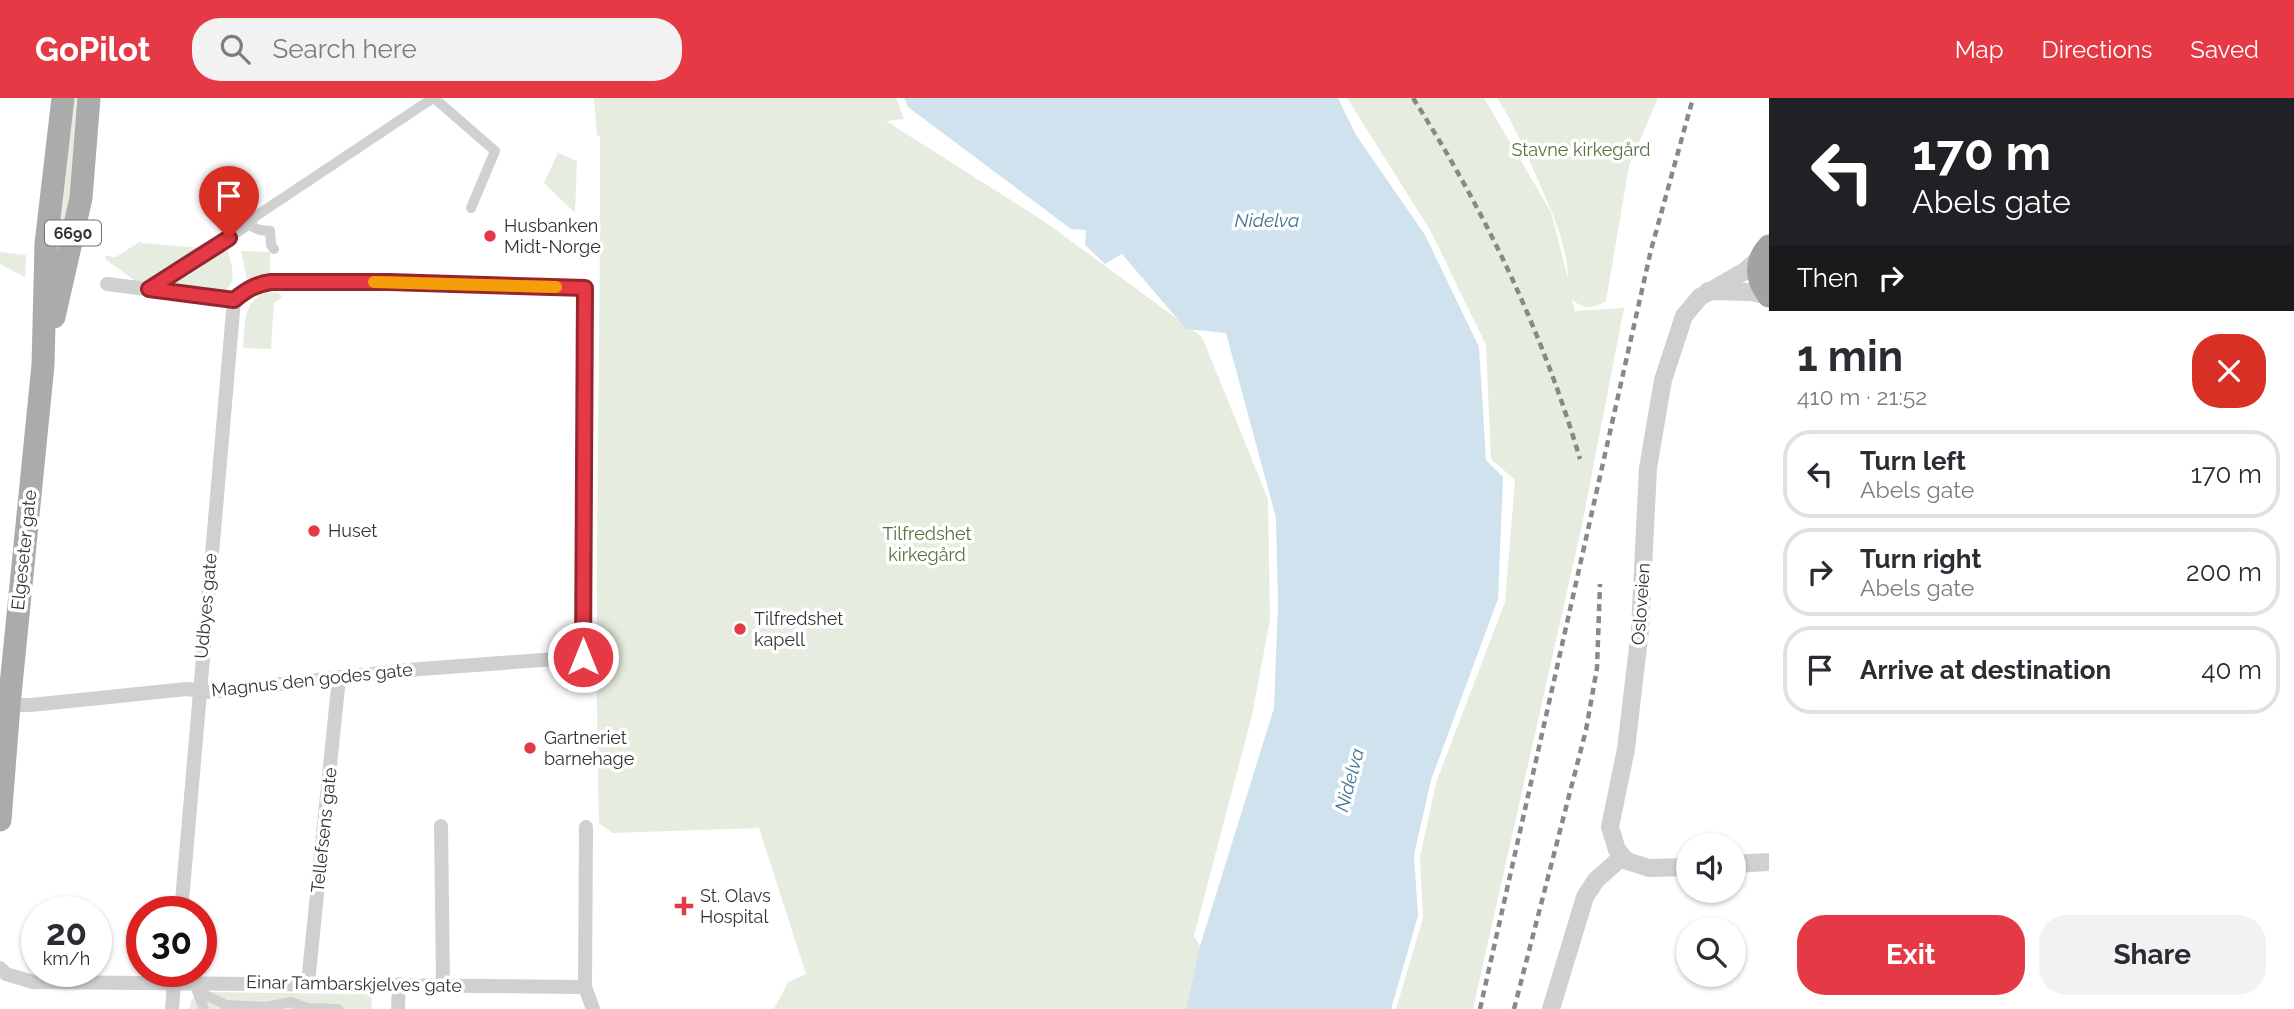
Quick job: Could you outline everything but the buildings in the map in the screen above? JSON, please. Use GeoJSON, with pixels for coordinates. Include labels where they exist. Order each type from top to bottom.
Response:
{"type":"FeatureCollection","features":[{"type":"Feature","properties":{"kind":"highway"},"geometry":{"type":"LineString","coordinates":[[1765,252],[1758,277],[1769,296]]}},
{"type":"Feature","properties":{"kind":"main road","name":"Elgeseter gate"},"geometry":{"type":"LineString","coordinates":[[0,820],[4,705],[43,365],[46,244],[64,98]]}},
{"type":"Feature","properties":{"kind":"main road","name":"Elgeseter gate"},"geometry":{"type":"LineString","coordinates":[[43,365],[81,198],[89,98]]}},
{"type":"Feature","properties":{"kind":"street"},"geometry":{"type":"LineString","coordinates":[[149,289],[229,238],[256,216],[434,98],[495,151],[471,208]]}},
{"type":"Feature","properties":{"kind":"street"},"geometry":{"type":"LineString","coordinates":[[248,225],[270,231],[274,249]]}},
{"type":"Feature","properties":{"kind":"street","name":"Osloveien"},"geometry":{"type":"LineString","coordinates":[[1622,857],[1613,843],[1610,827],[1626,749],[1640,630],[1648,468],[1663,380],[1678,330],[1691,306],[1708,291],[1745,271],[1765,252]]}},
{"type":"Feature","properties":{"kind":"street","name":"Magnus den godes gate"},"geometry":{"type":"LineString","coordinates":[[4,705],[187,689],[209,692],[339,677],[583,657],[585,288],[389,282],[271,282],[244,290],[234,300]]}},
{"type":"Feature","properties":{"kind":"street"},"geometry":{"type":"LineString","coordinates":[[107,284],[234,300]]}},
{"type":"Feature","properties":{"kind":"street"},"geometry":{"type":"LineString","coordinates":[[1708,291],[1751,292],[1769,296]]}},
{"type":"Feature","properties":{"kind":"street","name":"Udbyes gate"},"geometry":{"type":"LineString","coordinates":[[182,896],[234,300]]}},
{"type":"Feature","properties":{"kind":"street","name":"Tellefsens gate"},"geometry":{"type":"LineString","coordinates":[[308,983],[339,677]]}},
{"type":"Feature","properties":{"kind":"street"},"geometry":{"type":"LineString","coordinates":[[441,826],[443,985]]}},
{"type":"Feature","properties":{"kind":"street"},"geometry":{"type":"LineString","coordinates":[[586,827],[585,987],[593,1009]]}},
{"type":"Feature","properties":{"kind":"street"},"geometry":{"type":"LineString","coordinates":[[1551,1009],[1585,897],[1596,880],[1622,857],[1649,869],[1676,868]]}},
{"type":"Feature","properties":{"kind":"street"},"geometry":{"type":"LineString","coordinates":[[1746,863],[1769,862]]}},
{"type":"Feature","properties":{"kind":"street","name":"Einar Tambarskjelves gate"},"geometry":{"type":"LineString","coordinates":[[3,971],[33,982],[126,979]]}},
{"type":"Feature","properties":{"kind":"street","name":"Einar Tambarskjelves gate"},"geometry":{"type":"LineString","coordinates":[[217,979],[308,983],[585,987]]}},
{"type":"Feature","properties":{"kind":"street"},"geometry":{"type":"LineString","coordinates":[[398,1009],[399,984]]}},
{"type":"Feature","properties":{"kind":"street"},"geometry":{"type":"LineString","coordinates":[[172,1009],[174,987]]}},
{"type":"Feature","properties":{"kind":"street"},"geometry":{"type":"LineString","coordinates":[[204,1009],[197,991],[227,1007],[267,1008],[291,1002],[307,1007],[338,1009]]}},
{"type":"Feature","properties":{"kind":"green space"},"geometry":{"type":"Polygon","coordinates":[[[71,98],[82,98],[64,241],[55,240],[71,98]]]}},
{"type":"Feature","properties":{"kind":"green space","name":"Tilfredshet kirkegård"},"geometry":{"type":"Polygon","coordinates":[[[594,98],[896,98],[904,119],[886,121],[1045,222],[1202,337],[1268,499],[1270,620],[1252,715],[1194,936],[1200,946],[1186,1009],[774,1009],[788,982],[806,974],[759,828],[612,833],[599,823],[597,651],[600,136],[597,135],[594,98]]]}},
{"type":"Feature","properties":{"kind":"green space","name":"Stavne kirkegård"},"geometry":{"type":"Polygon","coordinates":[[[1347,98],[1484,98],[1551,212],[1568,279],[1561,237],[1551,210],[1517,133],[1497,98],[1658,98],[1629,166],[1606,301],[1589,307],[1572,300],[1575,311],[1624,308],[1582,525],[1473,1009],[1396,1009],[1423,918],[1420,857],[1436,783],[1505,602],[1515,480],[1491,459],[1486,345],[1430,230],[1347,98]]]}},
{"type":"Feature","properties":{"kind":"green space"},"geometry":{"type":"Polygon","coordinates":[[[558,153],[577,161],[575,213],[544,183],[558,153]]]}},
{"type":"Feature","properties":{"kind":"green space"},"geometry":{"type":"Polygon","coordinates":[[[141,241],[201,248],[150,282],[135,281],[105,259],[106,256],[116,257],[141,241]]]}},
{"type":"Feature","properties":{"kind":"green space"},"geometry":{"type":"Polygon","coordinates":[[[218,249],[227,250],[232,267],[231,283],[224,291],[164,285],[182,272],[186,277],[220,254],[218,249]]]}},
{"type":"Feature","properties":{"kind":"green space"},"geometry":{"type":"Polygon","coordinates":[[[241,251],[270,252],[270,274],[247,280],[241,251]]]}},
{"type":"Feature","properties":{"kind":"green space"},"geometry":{"type":"Polygon","coordinates":[[[0,252],[26,255],[25,277],[0,264],[0,252]]]}},
{"type":"Feature","properties":{"kind":"green space"},"geometry":{"type":"Polygon","coordinates":[[[277,292],[282,296],[274,302],[271,349],[243,348],[248,309],[252,302],[265,293],[277,292]]]}},
{"type":"Feature","properties":{"kind":"green space"},"geometry":{"type":"Polygon","coordinates":[[[203,992],[363,994],[371,995],[372,1009],[189,1009],[192,999],[203,992]]]}},
{"type":"Feature","properties":{"kind":"water","name":"Nidelva"},"geometry":{"type":"Polygon","coordinates":[[[904,98],[1338,98],[1356,135],[1425,235],[1479,347],[1486,460],[1503,477],[1498,599],[1431,780],[1414,855],[1418,916],[1391,1009],[1186,1009],[1200,946],[1274,708],[1278,604],[1276,518],[1226,333],[1186,329],[1122,254],[1105,264],[1085,245],[1086,230],[1071,229],[908,107],[904,98]]]}},
{"type":"Feature","properties":{"kind":"railway"},"geometry":{"type":"LineString","coordinates":[[1413,98],[1464,184],[1509,272],[1548,364],[1580,459]]}},
{"type":"Feature","properties":{"kind":"railway"},"geometry":{"type":"LineString","coordinates":[[1480,1009],[1651,250],[1693,98]]}},
{"type":"Feature","properties":{"kind":"railway"},"geometry":{"type":"LineString","coordinates":[[1514,1009],[1586,730],[1597,668],[1600,584]]}},
{"type":"Feature","properties":{"kind":"slow traffic"},"geometry":{"type":"LineString","coordinates":[[374,282],[556,287]]}},
{"type":"Feature","properties":{"kind":"place","name":"Husbanken Midt-Norge"},"geometry":{"type":"Point","coordinates":[490,236]}},
{"type":"Feature","properties":{"kind":"place","name":"Huset"},"geometry":{"type":"Point","coordinates":[314,531]}},
{"type":"Feature","properties":{"kind":"place","name":"Tilfredshet kapell"},"geometry":{"type":"Point","coordinates":[740,629]}},
{"type":"Feature","properties":{"kind":"place","name":"Gartneriet barnehage"},"geometry":{"type":"Point","coordinates":[530,748]}},
{"type":"Feature","properties":{"kind":"place","name":"St. Olavs Hospital"},"geometry":{"type":"Point","coordinates":[684,906]}},
{"type":"Feature","properties":{"kind":"route"},"geometry":{"type":"LineString","coordinates":[[229,238],[149,289],[234,300],[244,290],[258,284],[293,281],[585,288],[583,657]]}}]}
